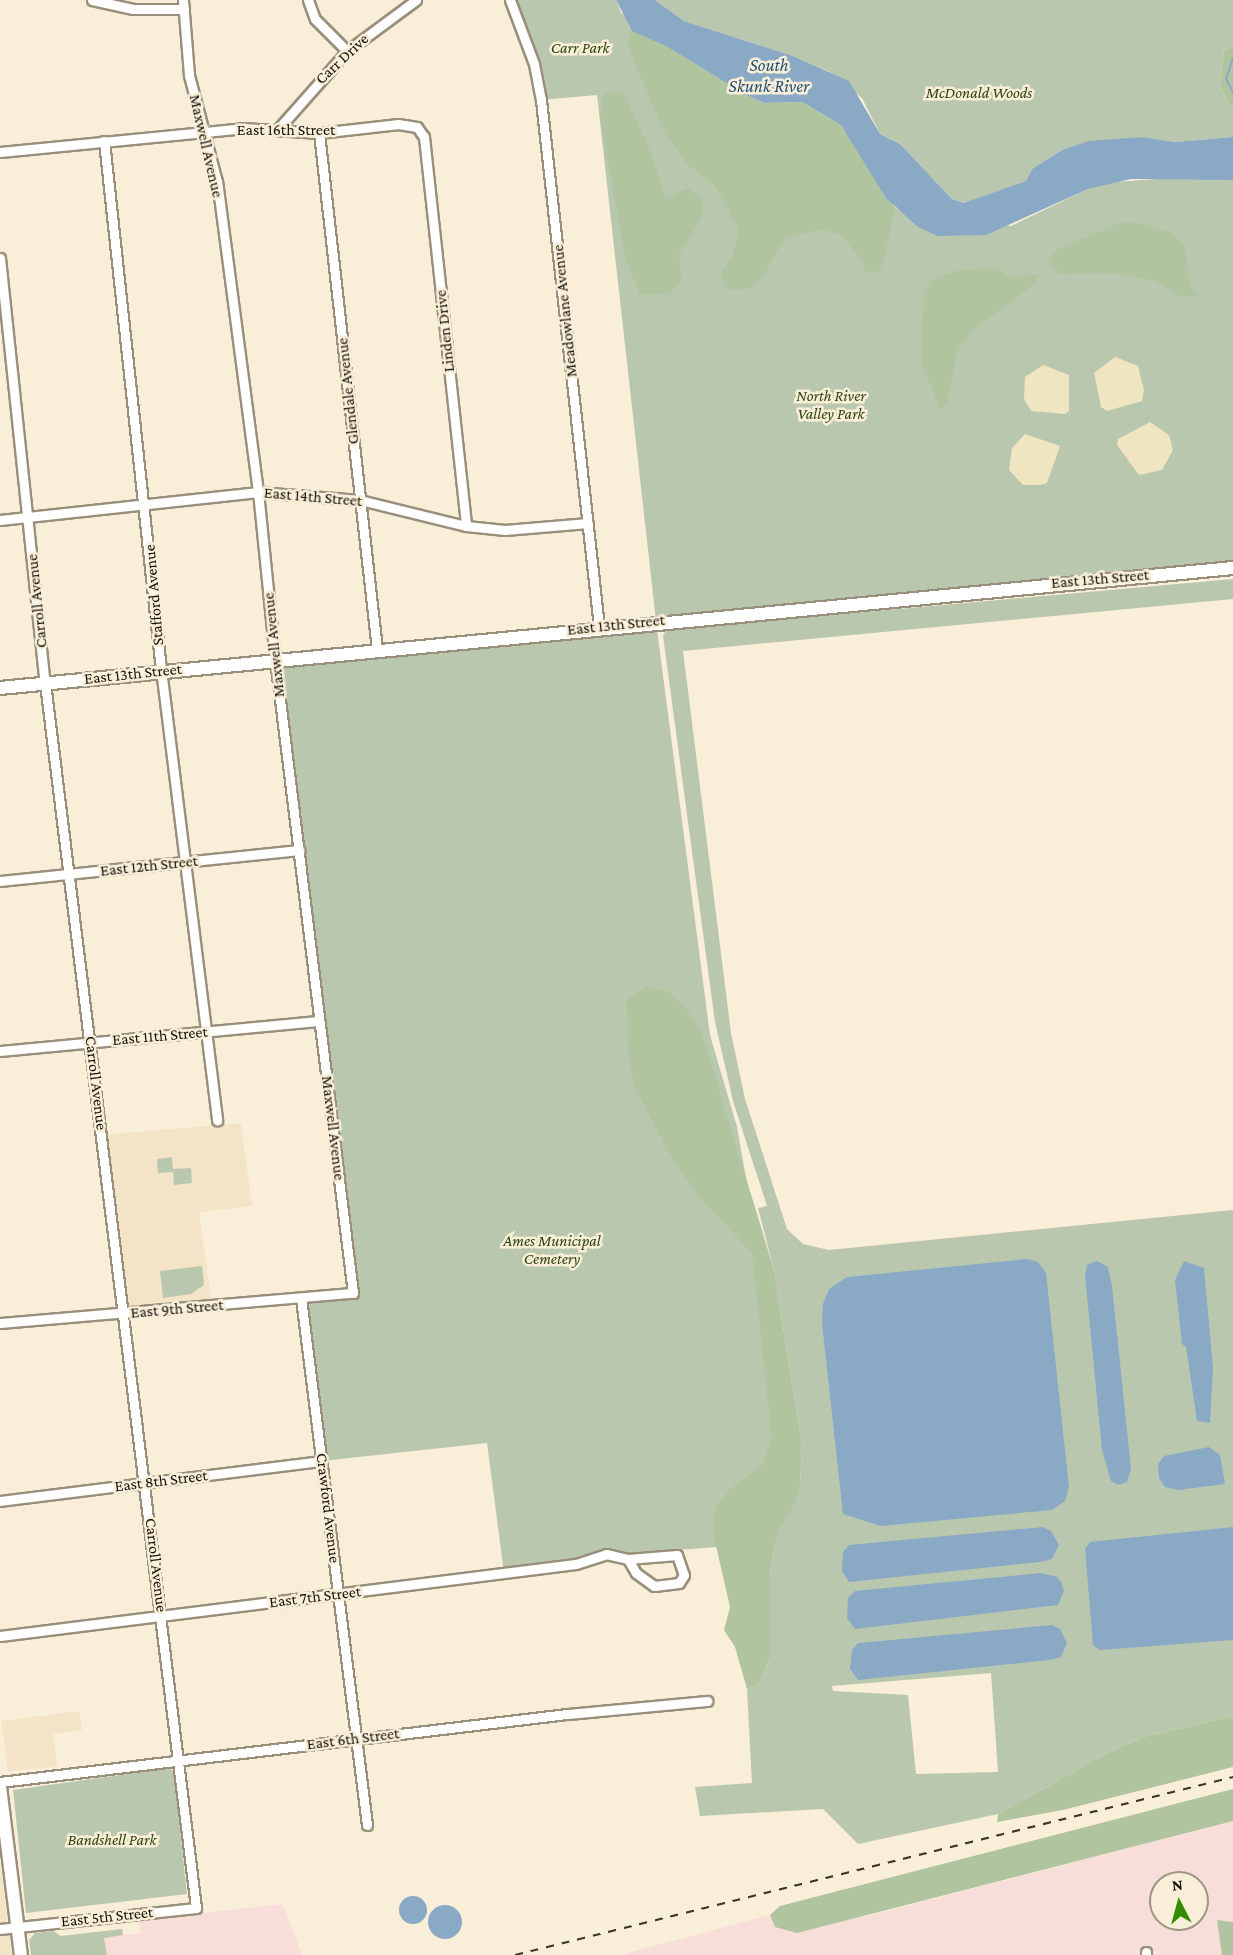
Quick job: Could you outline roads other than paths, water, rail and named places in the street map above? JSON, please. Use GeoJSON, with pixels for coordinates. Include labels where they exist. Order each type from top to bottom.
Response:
{"type":"FeatureCollection","features":[{"type":"Feature","properties":{"kind":"main road","name":"East 13th Street"},"geometry":{"type":"LineString","coordinates":[[0,688],[599,627],[1233,568]]}},
{"type":"Feature","properties":{"kind":"main road"},"geometry":{"type":"LineString","coordinates":[[0,1787],[21,1955]]}},
{"type":"Feature","properties":{"kind":"street"},"geometry":{"type":"LineString","coordinates":[[92,0],[133,9],[183,4]]}},
{"type":"Feature","properties":{"kind":"street"},"geometry":{"type":"LineString","coordinates":[[309,0],[315,19],[347,51]]}},
{"type":"Feature","properties":{"kind":"street","name":"Carr Drive"},"geometry":{"type":"LineString","coordinates":[[278,129],[347,51],[416,0]]}},
{"type":"Feature","properties":{"kind":"street","name":"Meadowlane Avenue"},"geometry":{"type":"LineString","coordinates":[[510,0],[534,64],[541,100],[599,627]]}},
{"type":"Feature","properties":{"kind":"street","name":"Maxwell Avenue"},"geometry":{"type":"LineString","coordinates":[[183,4],[189,75],[217,182],[258,492],[275,659],[353,1293]]}},
{"type":"Feature","properties":{"kind":"street","name":"East 16th Street"},"geometry":{"type":"LineString","coordinates":[[0,152],[204,132],[278,129],[319,133],[408,125],[417,127],[424,137]]}},
{"type":"Feature","properties":{"kind":"street","name":"Glendale Avenue"},"geometry":{"type":"LineString","coordinates":[[319,133],[377,649]]}},
{"type":"Feature","properties":{"kind":"street","name":"Linden Drive"},"geometry":{"type":"LineString","coordinates":[[424,137],[466,526]]}},
{"type":"Feature","properties":{"kind":"street","name":"Stafford Avenue"},"geometry":{"type":"LineString","coordinates":[[104,141],[146,504],[162,671],[217,1120]]}},
{"type":"Feature","properties":{"kind":"street","name":"Carroll Avenue"},"geometry":{"type":"LineString","coordinates":[[0,258],[45,683],[163,1616],[196,1908]]}},
{"type":"Feature","properties":{"kind":"street","name":"East 14th Street"},"geometry":{"type":"LineString","coordinates":[[0,520],[258,492],[360,500],[466,526],[505,530],[588,523]]}},
{"type":"Feature","properties":{"kind":"street","name":"East 12th Street"},"geometry":{"type":"LineString","coordinates":[[0,881],[299,850]]}},
{"type":"Feature","properties":{"kind":"street","name":"East 11th Street"},"geometry":{"type":"LineString","coordinates":[[0,1051],[319,1021]]}},
{"type":"Feature","properties":{"kind":"street","name":"East 9th Street"},"geometry":{"type":"LineString","coordinates":[[0,1323],[353,1293]]}},
{"type":"Feature","properties":{"kind":"street","name":"Crawford Avenue"},"geometry":{"type":"LineString","coordinates":[[301,1298],[368,1825]]}},
{"type":"Feature","properties":{"kind":"street","name":"East 8th Street"},"geometry":{"type":"LineString","coordinates":[[0,1501],[322,1461]]}},
{"type":"Feature","properties":{"kind":"street","name":"East 7th Street"},"geometry":{"type":"LineString","coordinates":[[0,1636],[576,1564],[606,1554],[628,1559],[677,1555],[684,1575],[679,1583],[654,1586],[636,1573],[628,1559]]}},
{"type":"Feature","properties":{"kind":"street","name":"East 6th Street"},"geometry":{"type":"LineString","coordinates":[[0,1782],[357,1738],[707,1701]]}},
{"type":"Feature","properties":{"kind":"street","name":"East 5th Street"},"geometry":{"type":"LineString","coordinates":[[0,1929],[196,1908]]}},
{"type":"Feature","properties":{"kind":"water","name":"South Skunk River"},"geometry":{"type":"Polygon","coordinates":[[[616,0],[655,0],[684,21],[793,56],[849,81],[880,134],[900,144],[952,199],[964,203],[1026,181],[1032,169],[1062,150],[1089,141],[1143,137],[1175,142],[1233,137],[1233,180],[1131,179],[1088,189],[986,235],[938,236],[918,227],[886,198],[841,125],[802,102],[764,103],[746,95],[666,46],[632,31],[616,0]]]}},
{"type":"Feature","properties":{"kind":"water"},"geometry":{"type":"Polygon","coordinates":[[[1027,1259],[1038,1262],[1046,1273],[1069,1487],[1065,1501],[1052,1510],[881,1526],[843,1514],[822,1323],[823,1304],[829,1289],[847,1277],[1027,1259]]]}},
{"type":"Feature","properties":{"kind":"water"},"geometry":{"type":"Polygon","coordinates":[[[1097,1261],[1108,1267],[1112,1286],[1131,1469],[1127,1482],[1118,1485],[1111,1481],[1102,1450],[1085,1275],[1087,1265],[1097,1261]]]}},
{"type":"Feature","properties":{"kind":"water"},"geometry":{"type":"Polygon","coordinates":[[[1184,1261],[1204,1268],[1213,1368],[1210,1423],[1197,1421],[1186,1347],[1182,1344],[1175,1280],[1184,1261]]]}},
{"type":"Feature","properties":{"kind":"water"},"geometry":{"type":"Polygon","coordinates":[[[1209,1447],[1220,1455],[1225,1484],[1178,1490],[1165,1487],[1159,1478],[1158,1464],[1164,1456],[1209,1447]]]}},
{"type":"Feature","properties":{"kind":"water"},"geometry":{"type":"Polygon","coordinates":[[[1043,1527],[1051,1531],[1059,1545],[1052,1559],[1040,1562],[849,1582],[842,1571],[843,1552],[849,1545],[1043,1527]]]}},
{"type":"Feature","properties":{"kind":"water"},"geometry":{"type":"Polygon","coordinates":[[[1233,1527],[1233,1640],[1100,1650],[1093,1645],[1085,1549],[1090,1542],[1233,1527]]]}},
{"type":"Feature","properties":{"kind":"water"},"geometry":{"type":"Polygon","coordinates":[[[1041,1573],[1057,1577],[1061,1582],[1064,1591],[1058,1605],[855,1629],[847,1618],[848,1598],[855,1591],[1041,1573]]]}},
{"type":"Feature","properties":{"kind":"water"},"geometry":{"type":"Polygon","coordinates":[[[1052,1625],[1060,1629],[1067,1643],[1061,1657],[1049,1660],[858,1680],[850,1669],[852,1650],[858,1643],[1052,1625]]]}},
{"type":"Feature","properties":{"kind":"water"},"geometry":{"type":"Polygon","coordinates":[[[413,1896],[423,1900],[427,1910],[423,1920],[413,1924],[403,1920],[399,1910],[403,1900],[413,1896]]]}},
{"type":"Feature","properties":{"kind":"water"},"geometry":{"type":"Polygon","coordinates":[[[445,1905],[457,1910],[462,1922],[457,1934],[445,1939],[433,1934],[428,1922],[433,1910],[445,1905]]]}},
{"type":"Feature","properties":{"kind":"waterway"},"geometry":{"type":"LineString","coordinates":[[1233,58],[1226,79],[1233,92]]}},
{"type":"Feature","properties":{"kind":"railway"},"geometry":{"type":"LineString","coordinates":[[515,1955],[1233,1777]]}},
{"type":"Feature","properties":{"kind":"park label","name":"Carr Park"},"geometry":{"type":"Point","coordinates":[580,48]}},
{"type":"Feature","properties":{"kind":"park label","name":"McDonald Woods"},"geometry":{"type":"Point","coordinates":[979,93]}},
{"type":"Feature","properties":{"kind":"park label","name":"North River Valley Park"},"geometry":{"type":"Point","coordinates":[831,405]}},
{"type":"Feature","properties":{"kind":"park label","name":"Ames Municipal Cemetery"},"geometry":{"type":"Point","coordinates":[552,1250]}},
{"type":"Feature","properties":{"kind":"park label","name":"Bandshell Park"},"geometry":{"type":"Point","coordinates":[112,1840]}}]}
